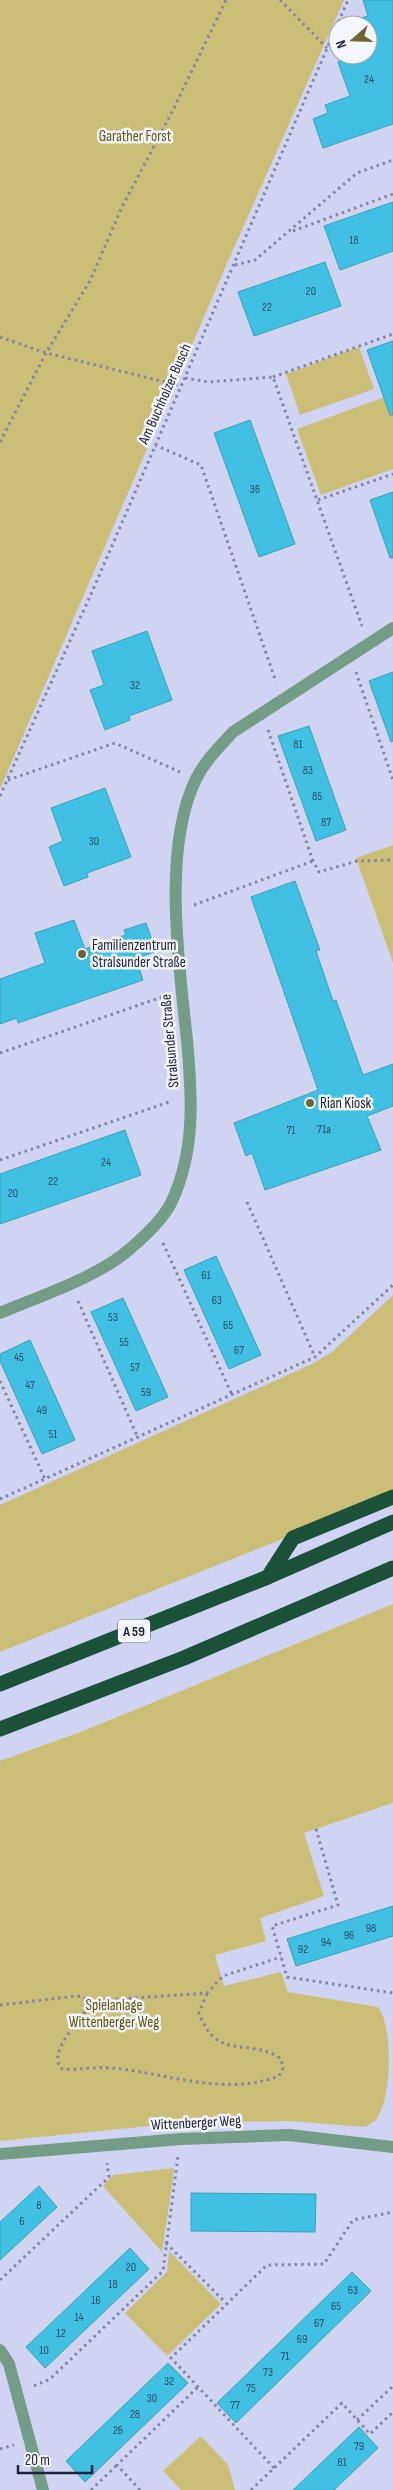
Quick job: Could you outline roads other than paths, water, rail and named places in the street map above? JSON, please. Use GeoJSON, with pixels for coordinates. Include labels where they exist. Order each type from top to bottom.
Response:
{"type":"FeatureCollection","features":[{"type":"Feature","properties":{"kind":"highway"},"geometry":{"type":"LineString","coordinates":[[268,1577],[293,1538],[393,1497]]}},
{"type":"Feature","properties":{"kind":"highway","name":"A 59"},"geometry":{"type":"LineString","coordinates":[[0,1684],[268,1577],[393,1522]]}},
{"type":"Feature","properties":{"kind":"highway"},"geometry":{"type":"LineString","coordinates":[[0,1729],[184,1658],[393,1568]]}},
{"type":"Feature","properties":{"kind":"street","name":"Stralsunder Straße"},"geometry":{"type":"LineString","coordinates":[[0,1314],[70,1283],[106,1265],[131,1249],[155,1224],[170,1204],[181,1176],[191,1133],[192,1094],[177,912],[178,833],[196,779],[214,752],[233,732],[393,628]]}},
{"type":"Feature","properties":{"kind":"street","name":"Wittenberger Weg"},"geometry":{"type":"LineString","coordinates":[[0,2154],[181,2139],[289,2135],[393,2147]]}},
{"type":"Feature","properties":{"kind":"street"},"geometry":{"type":"LineString","coordinates":[[0,2350],[10,2364],[43,2490]]}},
{"type":"Feature","properties":{"kind":"place","name":"Familienzentrum Stralsunder Straße"},"geometry":{"type":"Point","coordinates":[82,954]}},
{"type":"Feature","properties":{"kind":"place","name":"Rian Kiosk"},"geometry":{"type":"Point","coordinates":[310,1103]}},
{"type":"Feature","properties":{"kind":"park label","name":"Garather Forst"},"geometry":{"type":"Point","coordinates":[135,136]}},
{"type":"Feature","properties":{"kind":"park label","name":"Spielanlage Wittenberger Weg"},"geometry":{"type":"Point","coordinates":[114,2014]}}]}
